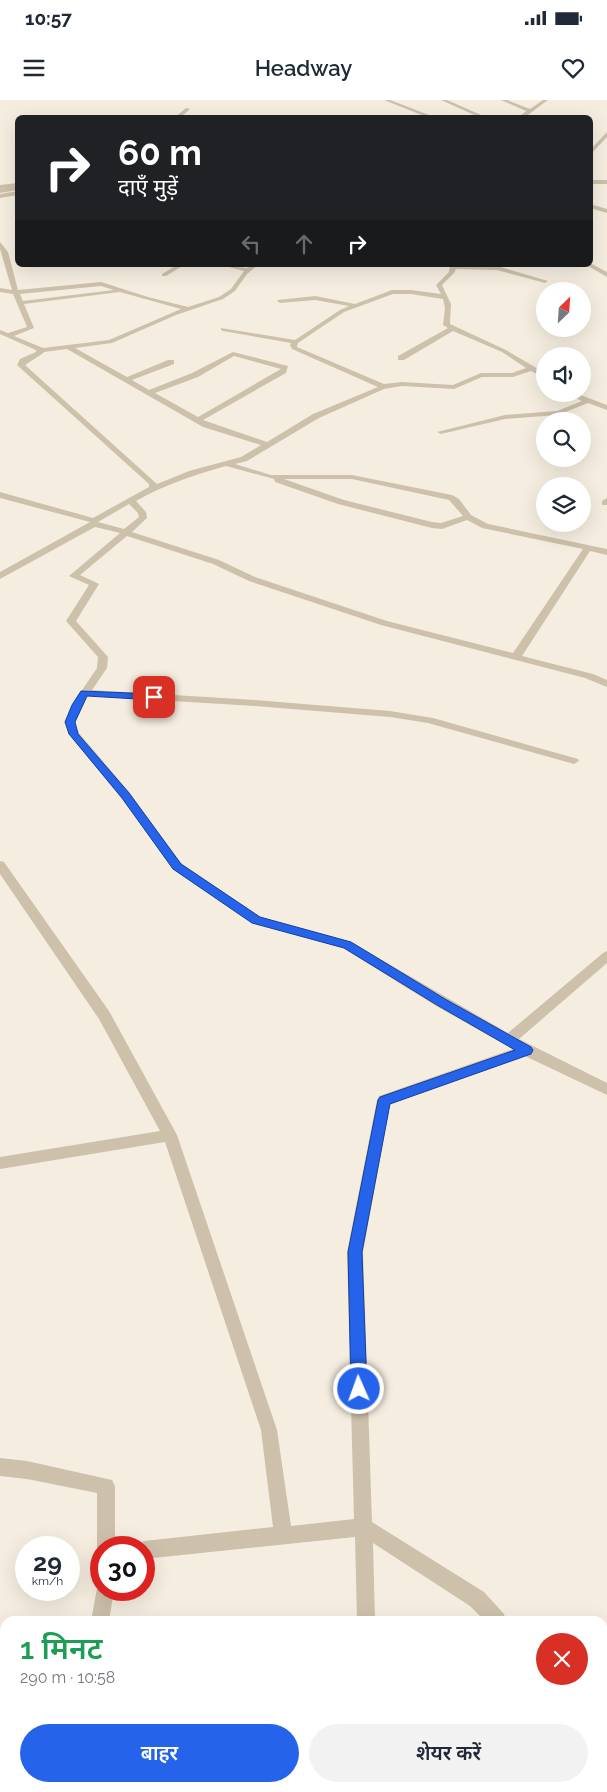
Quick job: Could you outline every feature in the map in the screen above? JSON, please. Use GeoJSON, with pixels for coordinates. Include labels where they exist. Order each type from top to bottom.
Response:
{"type":"FeatureCollection","features":[{"type":"Feature","properties":{"kind":"street"},"geometry":{"type":"LineString","coordinates":[[386,100],[427,115]]}},
{"type":"Feature","properties":{"kind":"street"},"geometry":{"type":"LineString","coordinates":[[443,100],[479,115]]}},
{"type":"Feature","properties":{"kind":"street"},"geometry":{"type":"LineString","coordinates":[[503,100],[530,112]]}},
{"type":"Feature","properties":{"kind":"street"},"geometry":{"type":"LineString","coordinates":[[525,115],[546,100]]}},
{"type":"Feature","properties":{"kind":"street"},"geometry":{"type":"LineString","coordinates":[[395,103],[409,101]]}},
{"type":"Feature","properties":{"kind":"street"},"geometry":{"type":"LineString","coordinates":[[180,115],[188,109]]}},
{"type":"Feature","properties":{"kind":"street"},"geometry":{"type":"LineString","coordinates":[[593,150],[607,134]]}},
{"type":"Feature","properties":{"kind":"street"},"geometry":{"type":"LineString","coordinates":[[598,144],[607,145]]}},
{"type":"Feature","properties":{"kind":"street"},"geometry":{"type":"LineString","coordinates":[[593,182],[607,182]]}},
{"type":"Feature","properties":{"kind":"street"},"geometry":{"type":"LineString","coordinates":[[0,189],[15,189]]}},
{"type":"Feature","properties":{"kind":"street"},"geometry":{"type":"LineString","coordinates":[[0,196],[15,189]]}},
{"type":"Feature","properties":{"kind":"street"},"geometry":{"type":"LineString","coordinates":[[593,207],[607,211]]}},
{"type":"Feature","properties":{"kind":"street"},"geometry":{"type":"LineString","coordinates":[[0,244],[11,269],[16,293],[31,328],[3,334]]}},
{"type":"Feature","properties":{"kind":"street"},"geometry":{"type":"LineString","coordinates":[[164,275],[178,267]]}},
{"type":"Feature","properties":{"kind":"street"},"geometry":{"type":"LineString","coordinates":[[234,267],[248,270]]}},
{"type":"Feature","properties":{"kind":"street"},"geometry":{"type":"LineString","coordinates":[[152,488],[153,483],[21,365],[23,361],[42,350],[110,342],[227,294],[233,290],[252,267]]}},
{"type":"Feature","properties":{"kind":"street"},"geometry":{"type":"LineString","coordinates":[[453,267],[452,272],[439,285],[449,302],[446,325],[504,351],[536,370]]}},
{"type":"Feature","properties":{"kind":"street"},"geometry":{"type":"LineString","coordinates":[[474,267],[496,268],[545,281]]}},
{"type":"Feature","properties":{"kind":"street"},"geometry":{"type":"LineString","coordinates":[[593,267],[607,275]]}},
{"type":"Feature","properties":{"kind":"street"},"geometry":{"type":"LineString","coordinates":[[0,290],[16,293],[101,284],[120,291],[189,309]]}},
{"type":"Feature","properties":{"kind":"street"},"geometry":{"type":"LineString","coordinates":[[20,303],[120,291]]}},
{"type":"Feature","properties":{"kind":"street"},"geometry":{"type":"LineString","coordinates":[[382,386],[294,348],[293,345],[324,321],[353,305],[401,291],[446,297]]}},
{"type":"Feature","properties":{"kind":"street"},"geometry":{"type":"LineString","coordinates":[[280,301],[314,298],[353,305]]}},
{"type":"Feature","properties":{"kind":"street"},"geometry":{"type":"LineString","coordinates":[[402,358],[453,328]]}},
{"type":"Feature","properties":{"kind":"street"},"geometry":{"type":"LineString","coordinates":[[223,329],[261,334],[296,342]]}},
{"type":"Feature","properties":{"kind":"street"},"geometry":{"type":"LineString","coordinates":[[3,334],[42,350]]}},
{"type":"Feature","properties":{"kind":"street"},"geometry":{"type":"LineString","coordinates":[[68,348],[198,420],[220,430],[268,445]]}},
{"type":"Feature","properties":{"kind":"street"},"geometry":{"type":"LineString","coordinates":[[150,392],[195,376],[233,354],[285,368],[283,371],[198,420]]}},
{"type":"Feature","properties":{"kind":"street"},"geometry":{"type":"LineString","coordinates":[[127,380],[171,362]]}},
{"type":"Feature","properties":{"kind":"street"},"geometry":{"type":"LineString","coordinates":[[0,576],[152,488],[192,473],[244,459],[316,416],[382,386],[402,384],[454,387],[481,375],[513,375],[532,368]]}},
{"type":"Feature","properties":{"kind":"street"},"geometry":{"type":"LineString","coordinates":[[441,432],[505,417],[558,414],[585,402]]}},
{"type":"Feature","properties":{"kind":"street"},"geometry":{"type":"LineString","coordinates":[[590,402],[607,408]]}},
{"type":"Feature","properties":{"kind":"street"},"geometry":{"type":"LineString","coordinates":[[226,464],[271,477],[341,502],[432,525],[442,526],[468,517]]}},
{"type":"Feature","properties":{"kind":"street"},"geometry":{"type":"LineString","coordinates":[[271,477],[336,476],[367,479],[452,498],[468,517],[485,526],[607,552]]}},
{"type":"Feature","properties":{"kind":"street"},"geometry":{"type":"LineString","coordinates":[[0,495],[94,522],[216,562],[252,580],[384,623],[589,676],[607,684]]}},
{"type":"Feature","properties":{"kind":"street"},"geometry":{"type":"LineString","coordinates":[[130,500],[142,512],[143,518],[74,576],[94,584],[71,622],[103,657],[102,668],[77,705],[70,722],[74,734],[126,796],[177,866],[256,920],[347,945],[441,1002],[526,1050],[607,1089]]}},
{"type":"Feature","properties":{"kind":"street"},"geometry":{"type":"LineString","coordinates":[[515,658],[588,548]]}},
{"type":"Feature","properties":{"kind":"street"},"geometry":{"type":"LineString","coordinates":[[85,693],[254,703],[390,714],[429,720],[574,761]]}},
{"type":"Feature","properties":{"kind":"street"},"geometry":{"type":"LineString","coordinates":[[0,865],[104,1015],[170,1135],[269,1430],[283,1536]]}},
{"type":"Feature","properties":{"kind":"street"},"geometry":{"type":"LineString","coordinates":[[509,1040],[607,956]]}},
{"type":"Feature","properties":{"kind":"street"},"geometry":{"type":"LineString","coordinates":[[366,1616],[355,1252],[384,1100],[526,1050]]}},
{"type":"Feature","properties":{"kind":"street"},"geometry":{"type":"LineString","coordinates":[[0,1164],[170,1135]]}},
{"type":"Feature","properties":{"kind":"street"},"geometry":{"type":"LineString","coordinates":[[0,1467],[27,1470],[106,1486],[106,1536]]}},
{"type":"Feature","properties":{"kind":"street"},"geometry":{"type":"LineString","coordinates":[[155,1549],[363,1527],[477,1599],[492,1616]]}},
{"type":"Feature","properties":{"kind":"street"},"geometry":{"type":"LineString","coordinates":[[101,1616],[103,1601]]}},
{"type":"Feature","properties":{"kind":"route"},"geometry":{"type":"LineString","coordinates":[[154,697],[85,693],[77,705],[70,722],[74,734],[126,796],[177,866],[256,920],[347,945],[441,1002],[526,1050],[384,1100],[355,1252],[359,1389]]}}]}
